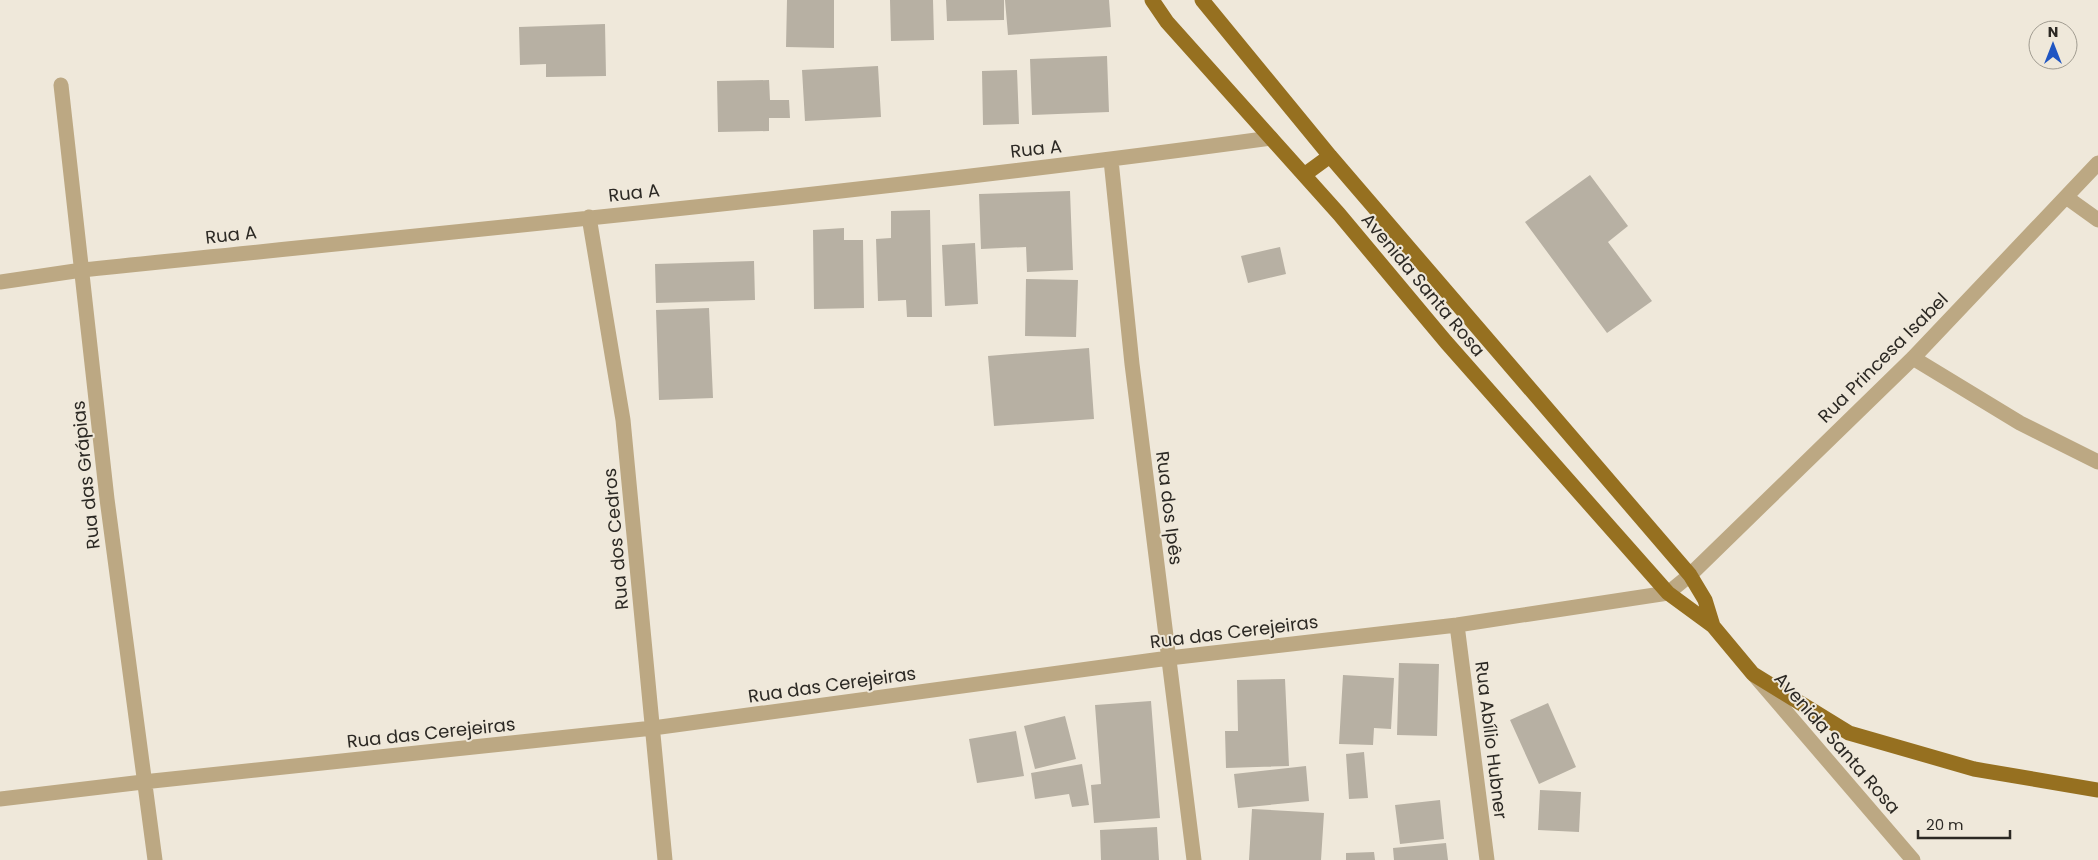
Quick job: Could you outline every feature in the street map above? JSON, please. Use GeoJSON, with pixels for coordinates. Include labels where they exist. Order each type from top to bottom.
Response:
{"type":"FeatureCollection","features":[{"type":"Feature","properties":{"kind":"main road","name":"Avenida Santa Rosa"},"geometry":{"type":"LineString","coordinates":[[1152,0],[1167,22],[1339,214],[1446,342],[1668,593],[1713,626]]}},
{"type":"Feature","properties":{"kind":"main road","name":"Avenida Santa Rosa"},"geometry":{"type":"LineString","coordinates":[[1202,0],[1330,156],[1690,575],[1702,593],[1713,626]]}},
{"type":"Feature","properties":{"kind":"main road"},"geometry":{"type":"LineString","coordinates":[[1304,175],[1330,156]]}},
{"type":"Feature","properties":{"kind":"main road"},"geometry":{"type":"LineString","coordinates":[[1713,626],[1753,674],[1849,732],[1974,770],[2098,790]]}},
{"type":"Feature","properties":{"kind":"street","name":"Rua das Grápias"},"geometry":{"type":"LineString","coordinates":[[61,85],[107,499],[143,782],[155,860]]}},
{"type":"Feature","properties":{"kind":"street","name":"Rua A"},"geometry":{"type":"LineString","coordinates":[[0,282],[82,270],[1111,160],[1271,138]]}},
{"type":"Feature","properties":{"kind":"street","name":"Rua dos Ipês"},"geometry":{"type":"LineString","coordinates":[[1111,160],[1132,364],[1194,860]]}},
{"type":"Feature","properties":{"kind":"street","name":"Rua Princesa Isabel"},"geometry":{"type":"LineString","coordinates":[[1668,593],[1690,575],[1912,358],[2098,163]]}},
{"type":"Feature","properties":{"kind":"street"},"geometry":{"type":"LineString","coordinates":[[2066,197],[2098,220]]}},
{"type":"Feature","properties":{"kind":"street","name":"Rua dos Cedros"},"geometry":{"type":"LineString","coordinates":[[589,217],[623,420],[665,860]]}},
{"type":"Feature","properties":{"kind":"street"},"geometry":{"type":"LineString","coordinates":[[1912,358],[2020,423],[2098,462]]}},
{"type":"Feature","properties":{"kind":"street","name":"Rua das Cerejeiras"},"geometry":{"type":"LineString","coordinates":[[0,799],[653,728],[1169,658],[1457,625],[1668,593]]}},
{"type":"Feature","properties":{"kind":"street","name":"Rua Abílio Hubner"},"geometry":{"type":"LineString","coordinates":[[1457,625],[1487,860]]}},
{"type":"Feature","properties":{"kind":"street","name":"Avenida Santa Rosa"},"geometry":{"type":"LineString","coordinates":[[1753,674],[1913,860]]}},
{"type":"Feature","properties":{"kind":"building"},"geometry":{"type":"Polygon","coordinates":[[[787,0],[834,0],[834,48],[786,47],[787,0]]]}},
{"type":"Feature","properties":{"kind":"building"},"geometry":{"type":"Polygon","coordinates":[[[890,0],[933,0],[934,40],[891,41],[890,0]]]}},
{"type":"Feature","properties":{"kind":"building"},"geometry":{"type":"Polygon","coordinates":[[[946,0],[1004,0],[1004,20],[947,21],[946,0]]]}},
{"type":"Feature","properties":{"kind":"building"},"geometry":{"type":"Polygon","coordinates":[[[1005,0],[1109,0],[1111,27],[1008,35],[1005,0]]]}},
{"type":"Feature","properties":{"kind":"building"},"geometry":{"type":"Polygon","coordinates":[[[605,24],[606,76],[546,77],[546,64],[520,65],[519,27],[605,24]]]}},
{"type":"Feature","properties":{"kind":"building"},"geometry":{"type":"Polygon","coordinates":[[[1107,56],[1109,112],[1032,115],[1030,59],[1107,56]]]}},
{"type":"Feature","properties":{"kind":"building"},"geometry":{"type":"Polygon","coordinates":[[[878,66],[881,117],[805,121],[802,70],[878,66]]]}},
{"type":"Feature","properties":{"kind":"building"},"geometry":{"type":"Polygon","coordinates":[[[1017,70],[1019,124],[983,125],[982,71],[1017,70]]]}},
{"type":"Feature","properties":{"kind":"building"},"geometry":{"type":"Polygon","coordinates":[[[769,80],[770,100],[789,100],[790,118],[769,118],[769,131],[718,132],[717,81],[769,80]]]}},
{"type":"Feature","properties":{"kind":"building"},"geometry":{"type":"Polygon","coordinates":[[[1590,175],[1628,226],[1608,242],[1652,301],[1607,333],[1525,222],[1590,175]]]}},
{"type":"Feature","properties":{"kind":"building"},"geometry":{"type":"Polygon","coordinates":[[[1070,191],[1073,270],[1027,272],[1026,247],[981,249],[979,194],[1070,191]]]}},
{"type":"Feature","properties":{"kind":"building"},"geometry":{"type":"Polygon","coordinates":[[[930,210],[932,317],[907,317],[906,300],[878,301],[876,239],[891,238],[891,211],[930,210]]]}},
{"type":"Feature","properties":{"kind":"building"},"geometry":{"type":"Polygon","coordinates":[[[844,228],[844,240],[863,240],[864,308],[814,309],[813,230],[844,228]]]}},
{"type":"Feature","properties":{"kind":"building"},"geometry":{"type":"Polygon","coordinates":[[[975,243],[978,304],[945,306],[942,245],[975,243]]]}},
{"type":"Feature","properties":{"kind":"building"},"geometry":{"type":"Polygon","coordinates":[[[1280,247],[1286,274],[1248,283],[1241,256],[1280,247]]]}},
{"type":"Feature","properties":{"kind":"building"},"geometry":{"type":"Polygon","coordinates":[[[754,261],[755,300],[656,303],[655,264],[754,261]]]}},
{"type":"Feature","properties":{"kind":"building"},"geometry":{"type":"Polygon","coordinates":[[[1026,279],[1078,280],[1076,337],[1025,336],[1026,279]]]}},
{"type":"Feature","properties":{"kind":"building"},"geometry":{"type":"Polygon","coordinates":[[[709,308],[713,398],[659,400],[656,310],[709,308]]]}},
{"type":"Feature","properties":{"kind":"building"},"geometry":{"type":"Polygon","coordinates":[[[1089,348],[1094,419],[994,426],[988,356],[1089,348]]]}},
{"type":"Feature","properties":{"kind":"building"},"geometry":{"type":"Polygon","coordinates":[[[1399,663],[1439,664],[1437,736],[1397,735],[1399,663]]]}},
{"type":"Feature","properties":{"kind":"building"},"geometry":{"type":"Polygon","coordinates":[[[1343,675],[1394,678],[1391,729],[1374,728],[1373,745],[1339,744],[1343,675]]]}},
{"type":"Feature","properties":{"kind":"building"},"geometry":{"type":"Polygon","coordinates":[[[1285,679],[1289,766],[1226,768],[1225,731],[1238,731],[1237,680],[1285,679]]]}},
{"type":"Feature","properties":{"kind":"building"},"geometry":{"type":"Polygon","coordinates":[[[1151,701],[1160,818],[1094,823],[1091,785],[1101,784],[1095,705],[1151,701]]]}},
{"type":"Feature","properties":{"kind":"building"},"geometry":{"type":"Polygon","coordinates":[[[1548,703],[1576,767],[1539,784],[1510,720],[1548,703]]]}},
{"type":"Feature","properties":{"kind":"building"},"geometry":{"type":"Polygon","coordinates":[[[1065,716],[1076,759],[1035,769],[1024,726],[1065,716]]]}},
{"type":"Feature","properties":{"kind":"building"},"geometry":{"type":"Polygon","coordinates":[[[1016,731],[1024,776],[977,783],[969,739],[1016,731]]]}},
{"type":"Feature","properties":{"kind":"building"},"geometry":{"type":"Polygon","coordinates":[[[1364,752],[1368,798],[1349,799],[1346,754],[1364,752]]]}},
{"type":"Feature","properties":{"kind":"building"},"geometry":{"type":"Polygon","coordinates":[[[1082,764],[1089,805],[1072,807],[1069,794],[1035,799],[1031,773],[1082,764]]]}},
{"type":"Feature","properties":{"kind":"building"},"geometry":{"type":"Polygon","coordinates":[[[1306,766],[1309,801],[1238,808],[1234,774],[1306,766]]]}},
{"type":"Feature","properties":{"kind":"building"},"geometry":{"type":"Polygon","coordinates":[[[1540,790],[1581,792],[1579,832],[1538,830],[1540,790]]]}},
{"type":"Feature","properties":{"kind":"building"},"geometry":{"type":"Polygon","coordinates":[[[1440,800],[1444,839],[1400,844],[1395,805],[1440,800]]]}},
{"type":"Feature","properties":{"kind":"building"},"geometry":{"type":"Polygon","coordinates":[[[1252,809],[1324,813],[1321,860],[1249,860],[1252,809]]]}},
{"type":"Feature","properties":{"kind":"building"},"geometry":{"type":"Polygon","coordinates":[[[1157,827],[1159,860],[1101,860],[1100,830],[1157,827]]]}},
{"type":"Feature","properties":{"kind":"building"},"geometry":{"type":"Polygon","coordinates":[[[1446,843],[1448,860],[1394,860],[1393,848],[1446,843]]]}},
{"type":"Feature","properties":{"kind":"building"},"geometry":{"type":"Polygon","coordinates":[[[1374,852],[1375,860],[1346,860],[1346,853],[1374,852]]]}}]}
